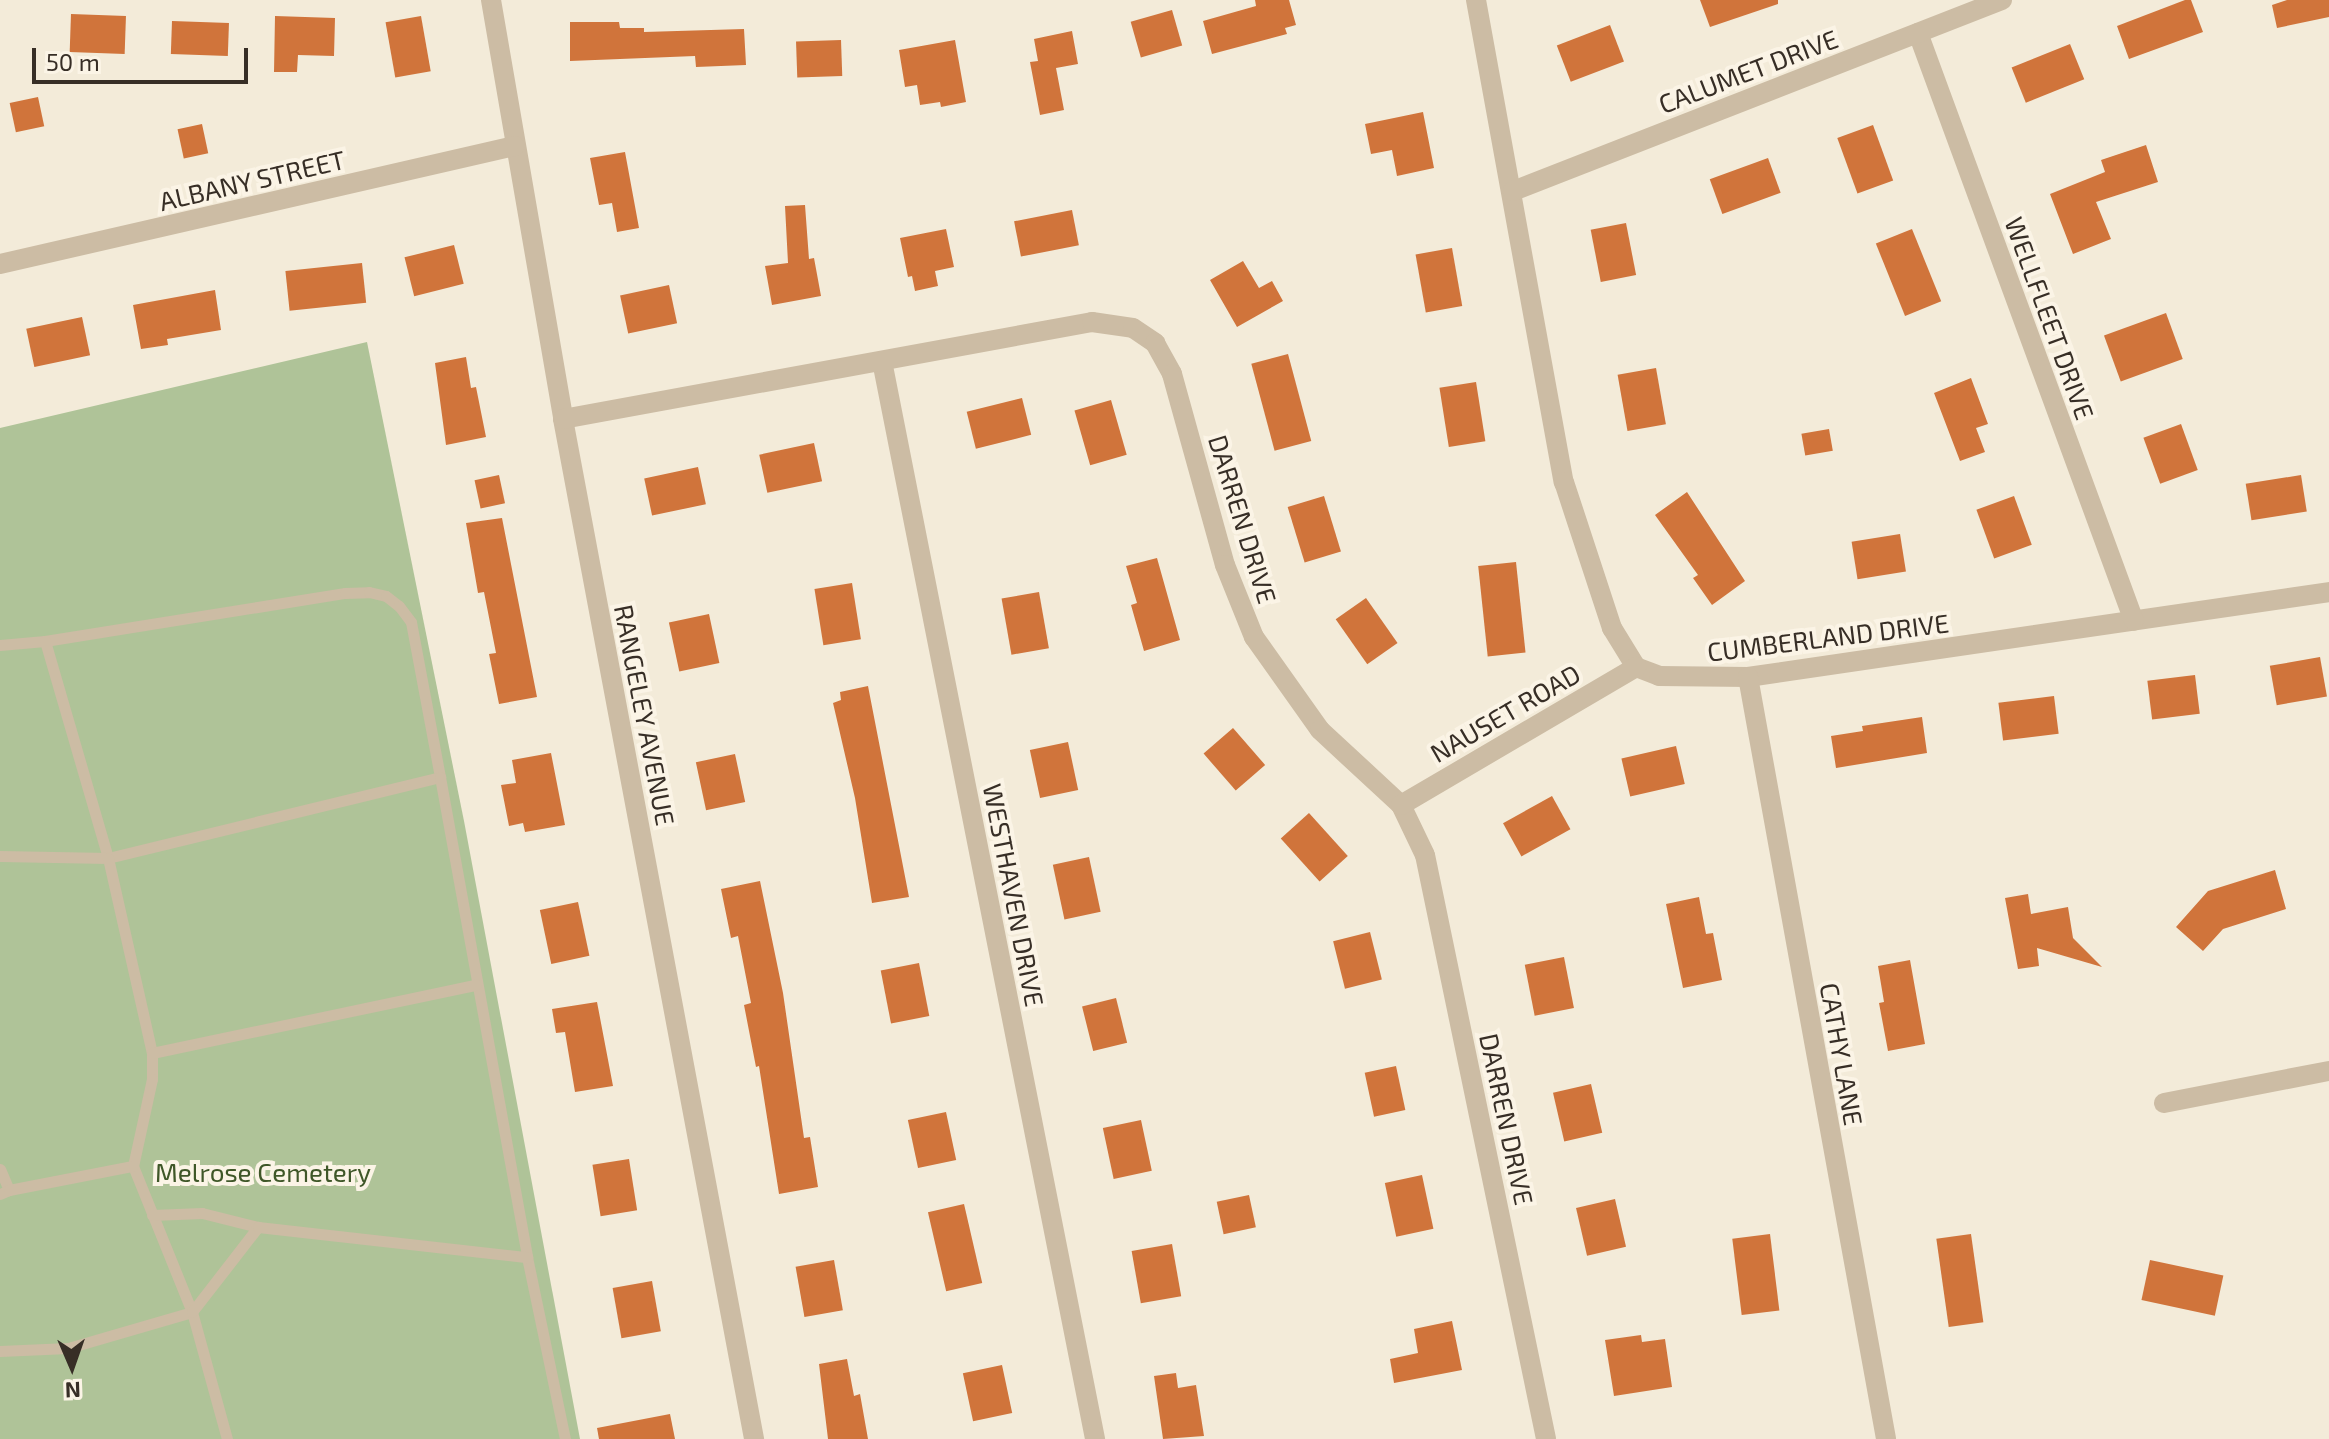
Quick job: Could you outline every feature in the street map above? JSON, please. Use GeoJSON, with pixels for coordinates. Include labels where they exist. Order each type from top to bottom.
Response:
{"type":"FeatureCollection","features":[{"type":"Feature","properties":{"kind":"street","name":"RANGELEY AVENUE"},"geometry":{"type":"LineString","coordinates":[[491,0],[563,419],[754,1439]]}},
{"type":"Feature","properties":{"kind":"street"},"geometry":{"type":"LineString","coordinates":[[1476,0],[1570,504],[1612,628],[1636,667]]}},
{"type":"Feature","properties":{"kind":"street","name":"CALUMET DRIVE"},"geometry":{"type":"LineString","coordinates":[[1513,191],[2002,0]]}},
{"type":"Feature","properties":{"kind":"street","name":"WELLFLEET DRIVE"},"geometry":{"type":"LineString","coordinates":[[1918,33],[2134,621]]}},
{"type":"Feature","properties":{"kind":"street","name":"ALBANY STREET"},"geometry":{"type":"LineString","coordinates":[[0,264],[515,146]]}},
{"type":"Feature","properties":{"kind":"street","name":"DARREN DRIVE"},"geometry":{"type":"LineString","coordinates":[[563,419],[1092,322],[1120,324],[1145,334],[1162,352],[1172,374],[1225,565],[1254,637],[1320,730],[1401,805],[1419,839],[1431,875],[1546,1439]]}},
{"type":"Feature","properties":{"kind":"street","name":"WESTHAVEN DRIVE"},"geometry":{"type":"LineString","coordinates":[[882,361],[1095,1439]]}},
{"type":"Feature","properties":{"kind":"street","name":"CUMBERLAND DRIVE"},"geometry":{"type":"LineString","coordinates":[[1636,667],[1659,676],[1748,677],[2329,592]]}},
{"type":"Feature","properties":{"kind":"street","name":"NAUSET ROAD"},"geometry":{"type":"LineString","coordinates":[[1401,805],[1636,667]]}},
{"type":"Feature","properties":{"kind":"street","name":"CATHY LANE"},"geometry":{"type":"LineString","coordinates":[[1748,677],[1886,1439]]}},
{"type":"Feature","properties":{"kind":"street"},"geometry":{"type":"LineString","coordinates":[[2164,1103],[2329,1071]]}},
{"type":"Feature","properties":{"kind":"lane"},"geometry":{"type":"LineString","coordinates":[[0,645],[45,641],[345,593],[369,592],[386,596],[411,622],[527,1257],[565,1439]]}},
{"type":"Feature","properties":{"kind":"lane"},"geometry":{"type":"LineString","coordinates":[[45,641],[108,858],[152,1053],[152,1079],[133,1166],[192,1312],[227,1439]]}},
{"type":"Feature","properties":{"kind":"lane"},"geometry":{"type":"LineString","coordinates":[[0,856],[108,858],[440,777]]}},
{"type":"Feature","properties":{"kind":"lane"},"geometry":{"type":"LineString","coordinates":[[152,1053],[476,985]]}},
{"type":"Feature","properties":{"kind":"lane"},"geometry":{"type":"LineString","coordinates":[[0,1169],[4,1192],[133,1166]]}},
{"type":"Feature","properties":{"kind":"lane"},"geometry":{"type":"LineString","coordinates":[[152,1215],[202,1213],[258,1227],[527,1257]]}},
{"type":"Feature","properties":{"kind":"lane"},"geometry":{"type":"LineString","coordinates":[[0,1351],[68,1348],[192,1312],[258,1227]]}},
{"type":"Feature","properties":{"kind":"green space","name":"Melrose Cemetery"},"geometry":{"type":"Polygon","coordinates":[[[367,342],[464,821],[580,1439],[0,1439],[0,428],[367,342]]]}},
{"type":"Feature","properties":{"kind":"building"},"geometry":{"type":"Polygon","coordinates":[[[1255,0],[1289,0],[1296,25],[1285,28],[1287,34],[1212,54],[1203,21],[1256,6],[1255,0]]]}},
{"type":"Feature","properties":{"kind":"building"},"geometry":{"type":"Polygon","coordinates":[[[1700,0],[1778,0],[1778,4],[1710,27],[1700,0]]]}},
{"type":"Feature","properties":{"kind":"building"},"geometry":{"type":"Polygon","coordinates":[[[2191,0],[2203,32],[2129,59],[2117,26],[2191,0]]]}},
{"type":"Feature","properties":{"kind":"building"},"geometry":{"type":"Polygon","coordinates":[[[2287,0],[2329,0],[2329,17],[2277,28],[2272,5],[2287,0]]]}},
{"type":"Feature","properties":{"kind":"building"},"geometry":{"type":"Polygon","coordinates":[[[1172,10],[1182,46],[1141,57],[1131,22],[1172,10]]]}},
{"type":"Feature","properties":{"kind":"building"},"geometry":{"type":"Polygon","coordinates":[[[71,14],[126,16],[125,54],[70,52],[71,14]]]}},
{"type":"Feature","properties":{"kind":"building"},"geometry":{"type":"Polygon","coordinates":[[[275,16],[335,18],[334,56],[298,55],[297,72],[274,72],[275,16]]]}},
{"type":"Feature","properties":{"kind":"building"},"geometry":{"type":"Polygon","coordinates":[[[421,16],[431,71],[395,77],[386,22],[421,16]]]}},
{"type":"Feature","properties":{"kind":"building"},"geometry":{"type":"Polygon","coordinates":[[[172,21],[229,23],[228,56],[171,54],[172,21]]]}},
{"type":"Feature","properties":{"kind":"building"},"geometry":{"type":"Polygon","coordinates":[[[570,22],[619,22],[620,28],[644,28],[644,32],[744,29],[746,65],[696,67],[695,56],[570,61],[570,22]]]}},
{"type":"Feature","properties":{"kind":"building"},"geometry":{"type":"Polygon","coordinates":[[[1610,25],[1624,61],[1571,82],[1557,45],[1610,25]]]}},
{"type":"Feature","properties":{"kind":"building"},"geometry":{"type":"Polygon","coordinates":[[[1072,31],[1078,64],[1056,68],[1064,110],[1040,115],[1030,62],[1038,61],[1034,39],[1072,31]]]}},
{"type":"Feature","properties":{"kind":"building"},"geometry":{"type":"Polygon","coordinates":[[[841,40],[842,76],[797,78],[796,42],[841,40]]]}},
{"type":"Feature","properties":{"kind":"building"},"geometry":{"type":"Polygon","coordinates":[[[955,40],[966,102],[941,107],[940,102],[920,105],[917,85],[905,87],[899,50],[955,40]]]}},
{"type":"Feature","properties":{"kind":"building"},"geometry":{"type":"Polygon","coordinates":[[[2070,44],[2084,79],[2026,103],[2012,68],[2070,44]]]}},
{"type":"Feature","properties":{"kind":"building"},"geometry":{"type":"Polygon","coordinates":[[[38,97],[44,126],[16,132],[10,103],[38,97]]]}},
{"type":"Feature","properties":{"kind":"building"},"geometry":{"type":"Polygon","coordinates":[[[1423,112],[1434,168],[1397,176],[1392,150],[1371,154],[1365,124],[1423,112]]]}},
{"type":"Feature","properties":{"kind":"building"},"geometry":{"type":"Polygon","coordinates":[[[202,124],[208,153],[184,159],[178,129],[202,124]]]}},
{"type":"Feature","properties":{"kind":"building"},"geometry":{"type":"Polygon","coordinates":[[[1873,125],[1893,180],[1857,193],[1837,138],[1873,125]]]}},
{"type":"Feature","properties":{"kind":"building"},"geometry":{"type":"Polygon","coordinates":[[[2146,145],[2158,182],[2096,202],[2111,239],[2073,254],[2050,194],[2105,172],[2101,160],[2146,145]]]}},
{"type":"Feature","properties":{"kind":"building"},"geometry":{"type":"Polygon","coordinates":[[[625,152],[639,228],[617,232],[612,203],[599,205],[590,158],[625,152]]]}},
{"type":"Feature","properties":{"kind":"building"},"geometry":{"type":"Polygon","coordinates":[[[1768,158],[1781,193],[1722,214],[1710,179],[1768,158]]]}},
{"type":"Feature","properties":{"kind":"building"},"geometry":{"type":"Polygon","coordinates":[[[805,205],[809,259],[814,258],[821,296],[772,305],[765,266],[788,263],[785,206],[805,205]]]}},
{"type":"Feature","properties":{"kind":"building"},"geometry":{"type":"Polygon","coordinates":[[[1072,210],[1079,245],[1021,257],[1014,221],[1072,210]]]}},
{"type":"Feature","properties":{"kind":"building"},"geometry":{"type":"Polygon","coordinates":[[[1626,223],[1636,275],[1601,282],[1591,230],[1626,223]]]}},
{"type":"Feature","properties":{"kind":"building"},"geometry":{"type":"Polygon","coordinates":[[[946,229],[954,267],[935,271],[938,286],[915,291],[912,276],[908,277],[900,238],[946,229]]]}},
{"type":"Feature","properties":{"kind":"building"},"geometry":{"type":"Polygon","coordinates":[[[1912,229],[1941,301],[1905,316],[1876,244],[1912,229]]]}},
{"type":"Feature","properties":{"kind":"building"},"geometry":{"type":"Polygon","coordinates":[[[454,245],[464,284],[414,296],[405,257],[454,245]]]}},
{"type":"Feature","properties":{"kind":"building"},"geometry":{"type":"Polygon","coordinates":[[[1452,248],[1462,306],[1426,313],[1416,254],[1452,248]]]}},
{"type":"Feature","properties":{"kind":"building"},"geometry":{"type":"Polygon","coordinates":[[[1243,261],[1259,288],[1272,281],[1283,301],[1237,327],[1210,280],[1243,261]]]}},
{"type":"Feature","properties":{"kind":"building"},"geometry":{"type":"Polygon","coordinates":[[[362,263],[366,303],[290,311],[285,271],[362,263]]]}},
{"type":"Feature","properties":{"kind":"building"},"geometry":{"type":"Polygon","coordinates":[[[669,285],[677,323],[628,334],[620,295],[669,285]]]}},
{"type":"Feature","properties":{"kind":"building"},"geometry":{"type":"Polygon","coordinates":[[[215,290],[221,330],[167,339],[168,345],[141,349],[133,305],[215,290]]]}},
{"type":"Feature","properties":{"kind":"building"},"geometry":{"type":"Polygon","coordinates":[[[2166,313],[2183,359],[2121,382],[2104,336],[2166,313]]]}},
{"type":"Feature","properties":{"kind":"building"},"geometry":{"type":"Polygon","coordinates":[[[82,317],[90,355],[34,367],[26,329],[82,317]]]}},
{"type":"Feature","properties":{"kind":"building"},"geometry":{"type":"Polygon","coordinates":[[[1288,354],[1311,441],[1275,451],[1251,364],[1288,354]]]}},
{"type":"Feature","properties":{"kind":"building"},"geometry":{"type":"Polygon","coordinates":[[[466,357],[471,388],[476,387],[486,437],[446,445],[435,363],[466,357]]]}},
{"type":"Feature","properties":{"kind":"building"},"geometry":{"type":"Polygon","coordinates":[[[1656,368],[1666,424],[1627,431],[1618,375],[1656,368]]]}},
{"type":"Feature","properties":{"kind":"building"},"geometry":{"type":"Polygon","coordinates":[[[1971,378],[1988,424],[1976,428],[1985,452],[1960,461],[1934,393],[1971,378]]]}},
{"type":"Feature","properties":{"kind":"building"},"geometry":{"type":"Polygon","coordinates":[[[1476,382],[1485,441],[1449,447],[1439,388],[1476,382]]]}},
{"type":"Feature","properties":{"kind":"building"},"geometry":{"type":"Polygon","coordinates":[[[1022,398],[1031,435],[976,449],[967,412],[1022,398]]]}},
{"type":"Feature","properties":{"kind":"building"},"geometry":{"type":"Polygon","coordinates":[[[1111,400],[1127,455],[1090,465],[1074,410],[1111,400]]]}},
{"type":"Feature","properties":{"kind":"building"},"geometry":{"type":"Polygon","coordinates":[[[2181,424],[2198,470],[2160,484],[2143,438],[2181,424]]]}},
{"type":"Feature","properties":{"kind":"building"},"geometry":{"type":"Polygon","coordinates":[[[1829,429],[1833,451],[1805,456],[1801,434],[1829,429]]]}},
{"type":"Feature","properties":{"kind":"building"},"geometry":{"type":"Polygon","coordinates":[[[814,443],[822,481],[767,493],[759,455],[814,443]]]}},
{"type":"Feature","properties":{"kind":"building"},"geometry":{"type":"Polygon","coordinates":[[[698,467],[706,504],[652,516],[644,478],[698,467]]]}},
{"type":"Feature","properties":{"kind":"building"},"geometry":{"type":"Polygon","coordinates":[[[499,475],[505,503],[481,509],[475,480],[499,475]]]}},
{"type":"Feature","properties":{"kind":"building"},"geometry":{"type":"Polygon","coordinates":[[[2301,475],[2307,512],[2251,520],[2246,484],[2301,475]]]}},
{"type":"Feature","properties":{"kind":"building"},"geometry":{"type":"Polygon","coordinates":[[[1687,492],[1745,581],[1712,605],[1693,578],[1698,575],[1655,515],[1687,492]]]}},
{"type":"Feature","properties":{"kind":"building"},"geometry":{"type":"Polygon","coordinates":[[[1324,496],[1341,551],[1305,563],[1288,507],[1324,496]]]}},
{"type":"Feature","properties":{"kind":"building"},"geometry":{"type":"Polygon","coordinates":[[[2014,496],[2032,545],[1994,559],[1976,510],[2014,496]]]}},
{"type":"Feature","properties":{"kind":"building"},"geometry":{"type":"Polygon","coordinates":[[[502,518],[537,697],[499,704],[489,654],[496,653],[484,592],[478,593],[466,523],[502,518]]]}},
{"type":"Feature","properties":{"kind":"building"},"geometry":{"type":"Polygon","coordinates":[[[1900,534],[1906,572],[1858,579],[1852,542],[1900,534]]]}},
{"type":"Feature","properties":{"kind":"building"},"geometry":{"type":"Polygon","coordinates":[[[1157,558],[1180,640],[1144,651],[1131,605],[1137,603],[1126,566],[1157,558]]]}},
{"type":"Feature","properties":{"kind":"building"},"geometry":{"type":"Polygon","coordinates":[[[1516,562],[1526,653],[1488,656],[1478,566],[1516,562]]]}},
{"type":"Feature","properties":{"kind":"building"},"geometry":{"type":"Polygon","coordinates":[[[852,583],[861,639],[823,645],[814,589],[852,583]]]}},
{"type":"Feature","properties":{"kind":"building"},"geometry":{"type":"Polygon","coordinates":[[[1039,592],[1049,648],[1011,655],[1002,599],[1039,592]]]}},
{"type":"Feature","properties":{"kind":"building"},"geometry":{"type":"Polygon","coordinates":[[[1366,598],[1398,643],[1367,664],[1336,619],[1366,598]]]}},
{"type":"Feature","properties":{"kind":"building"},"geometry":{"type":"Polygon","coordinates":[[[709,614],[719,663],[679,671],[669,623],[709,614]]]}},
{"type":"Feature","properties":{"kind":"building"},"geometry":{"type":"Polygon","coordinates":[[[2320,657],[2327,696],[2277,705],[2270,666],[2320,657]]]}},
{"type":"Feature","properties":{"kind":"building"},"geometry":{"type":"Polygon","coordinates":[[[2195,675],[2200,714],[2152,720],[2147,681],[2195,675]]]}},
{"type":"Feature","properties":{"kind":"building"},"geometry":{"type":"Polygon","coordinates":[[[868,686],[909,897],[872,903],[855,798],[833,703],[841,700],[840,692],[868,686]]]}},
{"type":"Feature","properties":{"kind":"building"},"geometry":{"type":"Polygon","coordinates":[[[2054,696],[2059,734],[2003,741],[1998,703],[2054,696]]]}},
{"type":"Feature","properties":{"kind":"building"},"geometry":{"type":"Polygon","coordinates":[[[1922,717],[1927,753],[1836,768],[1831,736],[1863,731],[1862,726],[1922,717]]]}},
{"type":"Feature","properties":{"kind":"building"},"geometry":{"type":"Polygon","coordinates":[[[1233,728],[1265,765],[1236,791],[1204,754],[1233,728]]]}},
{"type":"Feature","properties":{"kind":"building"},"geometry":{"type":"Polygon","coordinates":[[[1068,742],[1078,790],[1040,798],[1030,750],[1068,742]]]}},
{"type":"Feature","properties":{"kind":"building"},"geometry":{"type":"Polygon","coordinates":[[[1676,746],[1685,784],[1630,797],[1621,759],[1676,746]]]}},
{"type":"Feature","properties":{"kind":"building"},"geometry":{"type":"Polygon","coordinates":[[[551,753],[565,825],[525,832],[523,823],[509,826],[501,785],[516,783],[512,760],[551,753]]]}},
{"type":"Feature","properties":{"kind":"building"},"geometry":{"type":"Polygon","coordinates":[[[735,754],[745,802],[706,810],[696,762],[735,754]]]}},
{"type":"Feature","properties":{"kind":"building"},"geometry":{"type":"Polygon","coordinates":[[[1552,796],[1570,829],[1521,856],[1503,823],[1552,796]]]}},
{"type":"Feature","properties":{"kind":"building"},"geometry":{"type":"Polygon","coordinates":[[[1309,813],[1348,856],[1320,882],[1281,838],[1309,813]]]}},
{"type":"Feature","properties":{"kind":"building"},"geometry":{"type":"Polygon","coordinates":[[[1089,857],[1101,912],[1064,919],[1053,865],[1089,857]]]}},
{"type":"Feature","properties":{"kind":"building"},"geometry":{"type":"Polygon","coordinates":[[[2275,870],[2286,909],[2223,929],[2203,951],[2176,927],[2208,891],[2275,870]]]}},
{"type":"Feature","properties":{"kind":"building"},"geometry":{"type":"Polygon","coordinates":[[[760,881],[783,993],[804,1138],[810,1137],[818,1187],[779,1194],[759,1066],[756,1067],[744,1005],[751,1003],[738,936],[731,938],[721,889],[760,881]]]}},
{"type":"Feature","properties":{"kind":"building"},"geometry":{"type":"Polygon","coordinates":[[[2028,894],[2031,914],[2068,907],[2073,938],[2102,967],[2037,948],[2039,966],[2018,969],[2005,898],[2028,894]]]}},
{"type":"Feature","properties":{"kind":"building"},"geometry":{"type":"Polygon","coordinates":[[[1699,897],[1706,934],[1713,933],[1722,980],[1683,988],[1666,904],[1699,897]]]}},
{"type":"Feature","properties":{"kind":"building"},"geometry":{"type":"Polygon","coordinates":[[[578,902],[589,956],[551,964],[540,910],[578,902]]]}},
{"type":"Feature","properties":{"kind":"building"},"geometry":{"type":"Polygon","coordinates":[[[1370,932],[1382,980],[1345,989],[1333,941],[1370,932]]]}},
{"type":"Feature","properties":{"kind":"building"},"geometry":{"type":"Polygon","coordinates":[[[1564,957],[1574,1008],[1535,1016],[1525,965],[1564,957]]]}},
{"type":"Feature","properties":{"kind":"building"},"geometry":{"type":"Polygon","coordinates":[[[1910,960],[1925,1044],[1888,1051],[1879,1003],[1884,1002],[1878,966],[1910,960]]]}},
{"type":"Feature","properties":{"kind":"building"},"geometry":{"type":"Polygon","coordinates":[[[919,963],[929,1016],[891,1023],[881,970],[919,963]]]}},
{"type":"Feature","properties":{"kind":"building"},"geometry":{"type":"Polygon","coordinates":[[[1116,998],[1127,1043],[1093,1051],[1082,1006],[1116,998]]]}},
{"type":"Feature","properties":{"kind":"building"},"geometry":{"type":"Polygon","coordinates":[[[597,1002],[613,1086],[575,1092],[565,1032],[556,1033],[552,1009],[597,1002]]]}},
{"type":"Feature","properties":{"kind":"building"},"geometry":{"type":"Polygon","coordinates":[[[1396,1066],[1405,1110],[1374,1117],[1365,1073],[1396,1066]]]}},
{"type":"Feature","properties":{"kind":"building"},"geometry":{"type":"Polygon","coordinates":[[[1591,1084],[1602,1133],[1564,1141],[1553,1093],[1591,1084]]]}},
{"type":"Feature","properties":{"kind":"building"},"geometry":{"type":"Polygon","coordinates":[[[946,1112],[956,1160],[918,1168],[908,1120],[946,1112]]]}},
{"type":"Feature","properties":{"kind":"building"},"geometry":{"type":"Polygon","coordinates":[[[1141,1120],[1152,1171],[1114,1179],[1103,1128],[1141,1120]]]}},
{"type":"Feature","properties":{"kind":"building"},"geometry":{"type":"Polygon","coordinates":[[[629,1159],[637,1210],[601,1216],[592,1165],[629,1159]]]}},
{"type":"Feature","properties":{"kind":"building"},"geometry":{"type":"Polygon","coordinates":[[[1422,1175],[1433,1229],[1396,1237],[1385,1183],[1422,1175]]]}},
{"type":"Feature","properties":{"kind":"building"},"geometry":{"type":"Polygon","coordinates":[[[1249,1195],[1256,1227],[1224,1234],[1217,1202],[1249,1195]]]}},
{"type":"Feature","properties":{"kind":"building"},"geometry":{"type":"Polygon","coordinates":[[[1615,1199],[1626,1247],[1587,1256],[1576,1208],[1615,1199]]]}},
{"type":"Feature","properties":{"kind":"building"},"geometry":{"type":"Polygon","coordinates":[[[964,1204],[982,1283],[946,1291],[928,1212],[964,1204]]]}},
{"type":"Feature","properties":{"kind":"building"},"geometry":{"type":"Polygon","coordinates":[[[1770,1234],[1779,1310],[1742,1315],[1732,1239],[1770,1234]]]}},
{"type":"Feature","properties":{"kind":"building"},"geometry":{"type":"Polygon","coordinates":[[[1971,1234],[1983,1322],[1949,1327],[1936,1239],[1971,1234]]]}},
{"type":"Feature","properties":{"kind":"building"},"geometry":{"type":"Polygon","coordinates":[[[1172,1244],[1181,1296],[1141,1303],[1132,1251],[1172,1244]]]}},
{"type":"Feature","properties":{"kind":"building"},"geometry":{"type":"Polygon","coordinates":[[[834,1260],[843,1310],[804,1317],[796,1267],[834,1260]]]}},
{"type":"Feature","properties":{"kind":"building"},"geometry":{"type":"Polygon","coordinates":[[[2150,1260],[2223,1276],[2215,1316],[2141,1300],[2150,1260]]]}},
{"type":"Feature","properties":{"kind":"building"},"geometry":{"type":"Polygon","coordinates":[[[652,1281],[661,1331],[621,1338],[613,1288],[652,1281]]]}},
{"type":"Feature","properties":{"kind":"building"},"geometry":{"type":"Polygon","coordinates":[[[1452,1321],[1462,1370],[1394,1383],[1390,1359],[1418,1353],[1414,1329],[1452,1321]]]}},
{"type":"Feature","properties":{"kind":"building"},"geometry":{"type":"Polygon","coordinates":[[[1641,1335],[1642,1342],[1665,1339],[1672,1387],[1614,1396],[1605,1340],[1641,1335]]]}},
{"type":"Feature","properties":{"kind":"building"},"geometry":{"type":"Polygon","coordinates":[[[847,1359],[854,1396],[860,1394],[868,1439],[828,1439],[819,1364],[847,1359]]]}},
{"type":"Feature","properties":{"kind":"building"},"geometry":{"type":"Polygon","coordinates":[[[1002,1365],[1012,1413],[973,1421],[963,1373],[1002,1365]]]}},
{"type":"Feature","properties":{"kind":"building"},"geometry":{"type":"Polygon","coordinates":[[[1176,1373],[1178,1388],[1196,1385],[1204,1436],[1163,1439],[1154,1376],[1176,1373]]]}},
{"type":"Feature","properties":{"kind":"building"},"geometry":{"type":"Polygon","coordinates":[[[670,1414],[675,1439],[599,1439],[597,1428],[670,1414]]]}}]}
